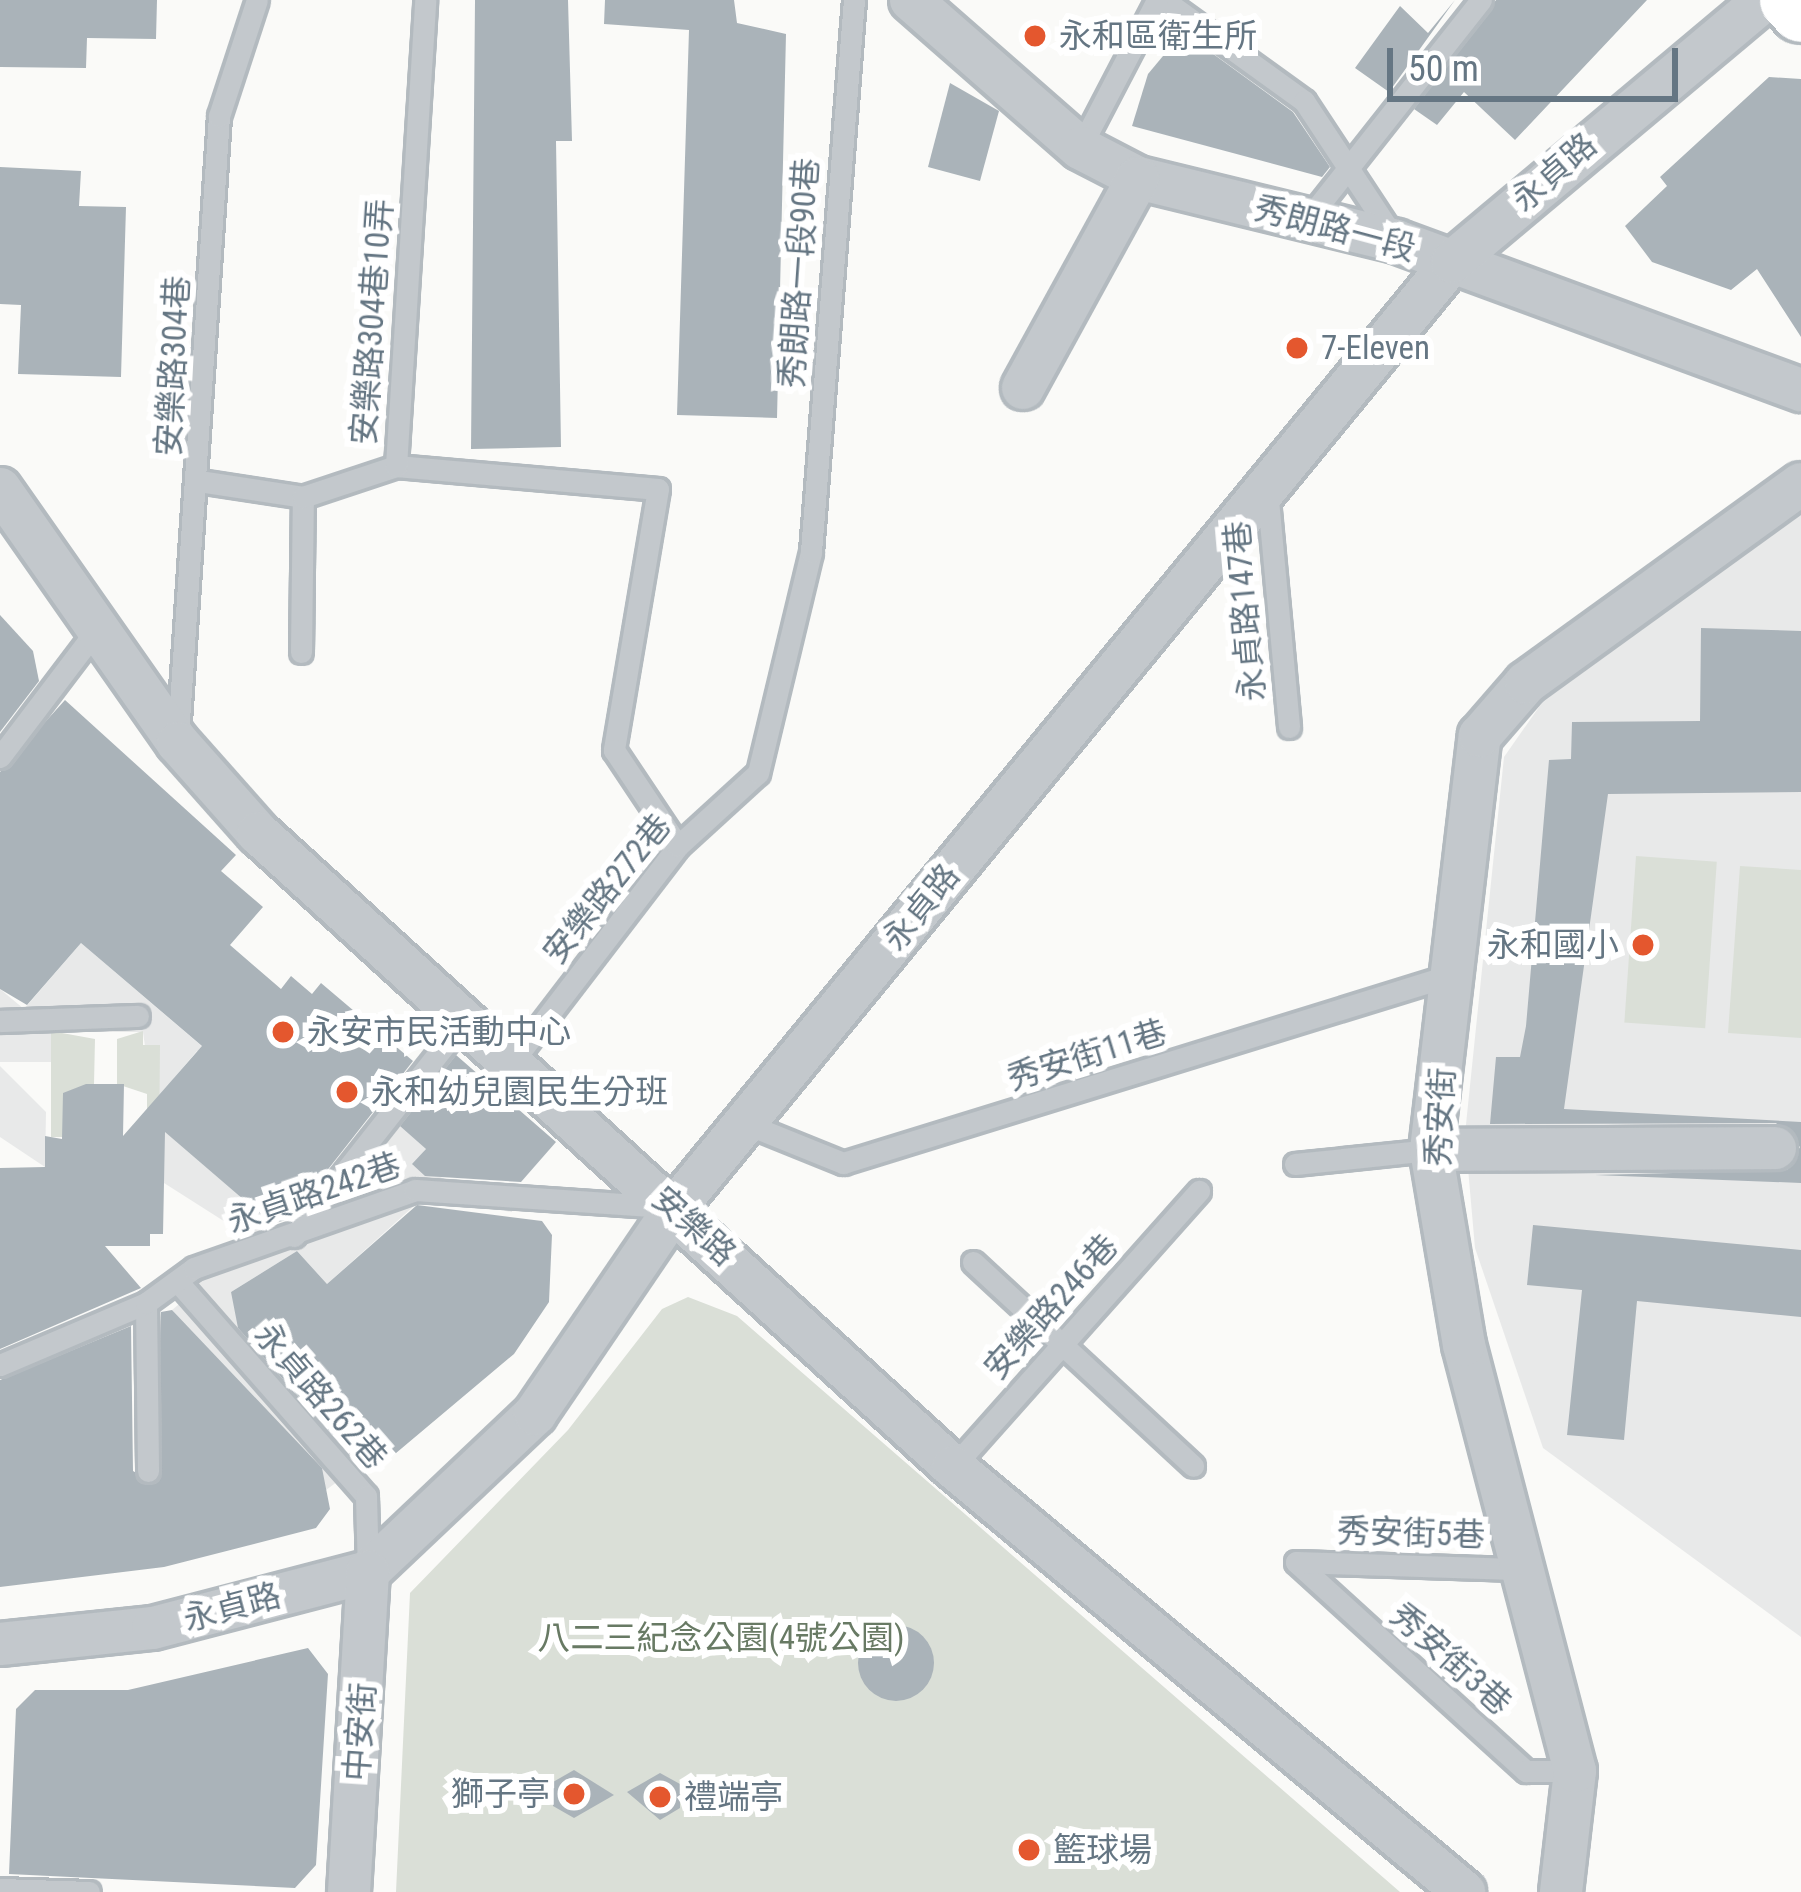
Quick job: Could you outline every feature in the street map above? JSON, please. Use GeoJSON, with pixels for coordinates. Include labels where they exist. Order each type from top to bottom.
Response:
{"type":"FeatureCollection","features":[{"type":"Feature","properties":{"kind":"street","name":"永貞路"},"geometry":{"type":"LineString","coordinates":[[0,1644],[153,1628],[368,1572],[535,1414],[675,1208],[1452,262],[1764,0]]}},
{"type":"Feature","properties":{"kind":"street"},"geometry":{"type":"LineString","coordinates":[[1790,0],[1801,12]]}},
{"type":"Feature","properties":{"kind":"street","name":"秀朗路一段"},"geometry":{"type":"LineString","coordinates":[[926,5],[1080,148],[1138,178],[1396,242],[1801,390]]}},
{"type":"Feature","properties":{"kind":"street"},"geometry":{"type":"LineString","coordinates":[[1023,388],[1138,178]]}},
{"type":"Feature","properties":{"kind":"street","name":"秀安街"},"geometry":{"type":"LineString","coordinates":[[1561,1892],[1575,1771],[1464,1345],[1431,1150],[1480,736],[1526,683],[1801,484]]}},
{"type":"Feature","properties":{"kind":"street","name":"安樂路"},"geometry":{"type":"LineString","coordinates":[[1,495],[178,742],[258,833],[510,1065],[675,1208],[953,1467],[1464,1892]]}},
{"type":"Feature","properties":{"kind":"street"},"geometry":{"type":"LineString","coordinates":[[1431,1150],[1775,1148]]}},
{"type":"Feature","properties":{"kind":"street","name":"中安街"},"geometry":{"type":"LineString","coordinates":[[349,1892],[368,1572]]}},
{"type":"Feature","properties":{"kind":"lane","name":"安樂路304巷"},"geometry":{"type":"LineString","coordinates":[[178,742],[200,481],[219,116],[257,0]]}},
{"type":"Feature","properties":{"kind":"lane","name":"安樂路304巷10弄"},"geometry":{"type":"LineString","coordinates":[[303,497],[396,466],[425,0]]}},
{"type":"Feature","properties":{"kind":"lane","name":"秀朗路一段90巷"},"geometry":{"type":"LineString","coordinates":[[811,552],[854,0]]}},
{"type":"Feature","properties":{"kind":"lane"},"geometry":{"type":"LineString","coordinates":[[1080,148],[1161,0],[1304,101],[1396,242]]}},
{"type":"Feature","properties":{"kind":"lane"},"geometry":{"type":"LineString","coordinates":[[1308,219],[1480,0]]}},
{"type":"Feature","properties":{"kind":"lane"},"geometry":{"type":"LineString","coordinates":[[396,466],[658,489],[614,750],[678,846]]}},
{"type":"Feature","properties":{"kind":"lane"},"geometry":{"type":"LineString","coordinates":[[200,481],[303,497],[301,652]]}},
{"type":"Feature","properties":{"kind":"lane","name":"永貞路147巷"},"geometry":{"type":"LineString","coordinates":[[1267,488],[1289,728]]}},
{"type":"Feature","properties":{"kind":"lane","name":"安樂路272巷"},"geometry":{"type":"LineString","coordinates":[[510,1065],[678,846],[758,773],[811,552]]}},
{"type":"Feature","properties":{"kind":"lane"},"geometry":{"type":"LineString","coordinates":[[0,757],[95,632]]}},
{"type":"Feature","properties":{"kind":"lane","name":"秀安街11巷"},"geometry":{"type":"LineString","coordinates":[[744,1123],[843,1162],[1451,975]]}},
{"type":"Feature","properties":{"kind":"lane"},"geometry":{"type":"LineString","coordinates":[[0,1021],[138,1016]]}},
{"type":"Feature","properties":{"kind":"lane"},"geometry":{"type":"LineString","coordinates":[[294,1236],[463,1022]]}},
{"type":"Feature","properties":{"kind":"lane"},"geometry":{"type":"LineString","coordinates":[[1294,1164],[1431,1150]]}},
{"type":"Feature","properties":{"kind":"lane","name":"永貞路242巷"},"geometry":{"type":"LineString","coordinates":[[0,1366],[146,1303],[178,1282],[415,1190],[675,1208]]}},
{"type":"Feature","properties":{"kind":"lane","name":"安樂路246巷"},"geometry":{"type":"LineString","coordinates":[[953,1467],[1199,1192]]}},
{"type":"Feature","properties":{"kind":"lane"},"geometry":{"type":"LineString","coordinates":[[973,1262],[1193,1466]]}},
{"type":"Feature","properties":{"kind":"lane","name":"永貞路262巷"},"geometry":{"type":"LineString","coordinates":[[178,1282],[366,1496],[368,1572]]}},
{"type":"Feature","properties":{"kind":"lane"},"geometry":{"type":"LineString","coordinates":[[146,1303],[148,1471]]}},
{"type":"Feature","properties":{"kind":"lane","name":"秀安街5巷"},"geometry":{"type":"LineString","coordinates":[[1296,1562],[1523,1569]]}},
{"type":"Feature","properties":{"kind":"lane","name":"秀安街3巷"},"geometry":{"type":"LineString","coordinates":[[1296,1562],[1526,1771],[1575,1771]]}},
{"type":"Feature","properties":{"kind":"lane"},"geometry":{"type":"LineString","coordinates":[[0,1889],[89,1892]]}},
{"type":"Feature","properties":{"kind":"shaded area","name":"永和國小"},"geometry":{"type":"Polygon","coordinates":[[[1801,509],[1801,1637],[1543,1448],[1475,1248],[1465,1134],[1504,757],[1546,697],[1801,509]]]}},
{"type":"Feature","properties":{"kind":"shaded area"},"geometry":{"type":"Polygon","coordinates":[[[81,943],[218,1060],[197,1051],[174,1078],[161,1128],[283,1233],[416,1064],[431,1078],[406,1108],[424,1124],[413,1137],[426,1149],[413,1165],[470,1190],[513,1191],[512,1212],[424,1197],[327,1284],[297,1251],[231,1292],[267,1351],[367,1460],[326,1490],[172,1310],[196,1290],[186,1278],[252,1239],[164,1183],[143,1032],[51,1032],[51,1062],[0,1062],[0,989],[24,1009],[81,943]]]}},
{"type":"Feature","properties":{"kind":"shaded area"},"geometry":{"type":"Polygon","coordinates":[[[0,1066],[46,1112],[45,1167],[0,1137],[0,1066]]]}},
{"type":"Feature","properties":{"kind":"green space"},"geometry":{"type":"Polygon","coordinates":[[[1636,856],[1717,862],[1705,1028],[1624,1023],[1636,856]]]}},
{"type":"Feature","properties":{"kind":"green space"},"geometry":{"type":"Polygon","coordinates":[[[1740,866],[1801,870],[1801,1038],[1728,1033],[1740,866]]]}},
{"type":"Feature","properties":{"kind":"green space"},"geometry":{"type":"Polygon","coordinates":[[[51,1031],[95,1039],[94,1084],[63,1137],[51,1137],[51,1031]]]}},
{"type":"Feature","properties":{"kind":"green space"},"geometry":{"type":"Polygon","coordinates":[[[143,1031],[143,1045],[160,1045],[159,1146],[147,1146],[147,1094],[117,1084],[117,1039],[143,1031]]]}},
{"type":"Feature","properties":{"kind":"green space","name":"八二三紀念公園(4號公園)"},"geometry":{"type":"Polygon","coordinates":[[[688,1297],[737,1316],[1400,1892],[396,1892],[410,1593],[568,1430],[662,1309],[688,1297]]]}},
{"type":"Feature","properties":{"kind":"building"},"geometry":{"type":"Polygon","coordinates":[[[0,0],[157,0],[156,39],[87,38],[86,68],[0,67],[0,0]]]}},
{"type":"Feature","properties":{"kind":"building"},"geometry":{"type":"Polygon","coordinates":[[[475,0],[568,0],[572,141],[556,141],[561,447],[471,449],[475,0]]]}},
{"type":"Feature","properties":{"kind":"building"},"geometry":{"type":"Polygon","coordinates":[[[605,0],[734,0],[737,23],[786,34],[777,418],[677,415],[689,30],[604,24],[605,0]]]}},
{"type":"Feature","properties":{"kind":"building"},"geometry":{"type":"Polygon","coordinates":[[[1455,0],[1389,92],[1355,68],[1400,6],[1428,33],[1455,0]]]}},
{"type":"Feature","properties":{"kind":"building"},"geometry":{"type":"Polygon","coordinates":[[[1496,0],[1647,0],[1515,140],[1464,92],[1437,125],[1414,109],[1496,0]]]}},
{"type":"Feature","properties":{"kind":"building"},"geometry":{"type":"Polygon","coordinates":[[[1183,32],[1293,112],[1330,167],[1322,177],[1132,126],[1148,74],[1183,32]]]}},
{"type":"Feature","properties":{"kind":"building"},"geometry":{"type":"Polygon","coordinates":[[[1769,77],[1801,79],[1801,337],[1757,269],[1731,290],[1652,262],[1625,226],[1667,186],[1660,177],[1769,77]]]}},
{"type":"Feature","properties":{"kind":"building"},"geometry":{"type":"Polygon","coordinates":[[[950,83],[999,111],[980,181],[928,167],[950,83]]]}},
{"type":"Feature","properties":{"kind":"building"},"geometry":{"type":"Polygon","coordinates":[[[0,167],[81,171],[79,206],[126,207],[121,377],[18,374],[21,305],[0,304],[0,167]]]}},
{"type":"Feature","properties":{"kind":"building"},"geometry":{"type":"Polygon","coordinates":[[[0,615],[33,651],[39,681],[0,732],[0,615]]]}},
{"type":"Feature","properties":{"kind":"building"},"geometry":{"type":"Polygon","coordinates":[[[1701,628],[1801,631],[1801,792],[1608,794],[1564,1109],[1801,1122],[1801,1183],[1595,1175],[1787,1170],[1800,1147],[1776,1123],[1490,1124],[1496,1057],[1520,1057],[1526,1026],[1549,760],[1571,759],[1572,722],[1700,721],[1701,628]]]}},
{"type":"Feature","properties":{"kind":"building"},"geometry":{"type":"Polygon","coordinates":[[[65,700],[236,855],[221,871],[263,907],[230,945],[281,989],[291,976],[312,994],[321,983],[413,1061],[289,1219],[272,1224],[165,1132],[163,1234],[150,1234],[150,1246],[105,1246],[141,1288],[0,1349],[0,1168],[45,1167],[45,1136],[62,1139],[63,1093],[86,1084],[124,1084],[123,1136],[202,1046],[81,943],[27,1005],[0,989],[0,772],[65,700]]]}},
{"type":"Feature","properties":{"kind":"building"},"geometry":{"type":"Polygon","coordinates":[[[456,1055],[556,1142],[521,1182],[425,1176],[412,1164],[426,1149],[400,1126],[456,1055]]]}},
{"type":"Feature","properties":{"kind":"building"},"geometry":{"type":"Polygon","coordinates":[[[417,1205],[542,1221],[552,1235],[549,1302],[514,1354],[383,1464],[350,1455],[238,1328],[231,1292],[297,1251],[327,1284],[417,1205]]]}},
{"type":"Feature","properties":{"kind":"building"},"geometry":{"type":"Polygon","coordinates":[[[1533,1225],[1801,1250],[1801,1317],[1637,1301],[1624,1440],[1567,1435],[1582,1290],[1527,1285],[1533,1225]]]}},
{"type":"Feature","properties":{"kind":"building"},"geometry":{"type":"Polygon","coordinates":[[[172,1310],[322,1468],[330,1509],[316,1528],[164,1567],[0,1587],[0,1380],[131,1326],[133,1471],[155,1484],[161,1312],[172,1310]]]}},
{"type":"Feature","properties":{"kind":"building"},"geometry":{"type":"Polygon","coordinates":[[[896,1625],[923,1636],[934,1663],[923,1690],[896,1701],[869,1690],[858,1663],[869,1636],[896,1625]]]}},
{"type":"Feature","properties":{"kind":"building"},"geometry":{"type":"Polygon","coordinates":[[[308,1648],[328,1674],[316,1865],[295,1888],[9,1874],[16,1709],[35,1690],[128,1690],[308,1648]]]}},
{"type":"Feature","properties":{"kind":"building","name":"獅子亭"},"geometry":{"type":"Polygon","coordinates":[[[574,1770],[614,1795],[574,1818],[553,1806],[553,1782],[574,1770]]]}},
{"type":"Feature","properties":{"kind":"building","name":"禮端亭"},"geometry":{"type":"Polygon","coordinates":[[[660,1773],[680,1784],[680,1808],[660,1820],[627,1792],[660,1773]]]}},
{"type":"Feature","properties":{"kind":"place","name":"永和區衛生所"},"geometry":{"type":"Point","coordinates":[1035,36]}},
{"type":"Feature","properties":{"kind":"place","name":"7-Eleven"},"geometry":{"type":"Point","coordinates":[1297,348]}},
{"type":"Feature","properties":{"kind":"place","name":"永和國小"},"geometry":{"type":"Point","coordinates":[1643,945]}},
{"type":"Feature","properties":{"kind":"place","name":"永安市民活動中心"},"geometry":{"type":"Point","coordinates":[283,1032]}},
{"type":"Feature","properties":{"kind":"place","name":"永和幼兒園民生分班"},"geometry":{"type":"Point","coordinates":[347,1092]}},
{"type":"Feature","properties":{"kind":"place","name":"獅子亭"},"geometry":{"type":"Point","coordinates":[574,1794]}},
{"type":"Feature","properties":{"kind":"place","name":"禮端亭"},"geometry":{"type":"Point","coordinates":[660,1797]}},
{"type":"Feature","properties":{"kind":"place","name":"籃球場"},"geometry":{"type":"Point","coordinates":[1029,1850]}}]}
